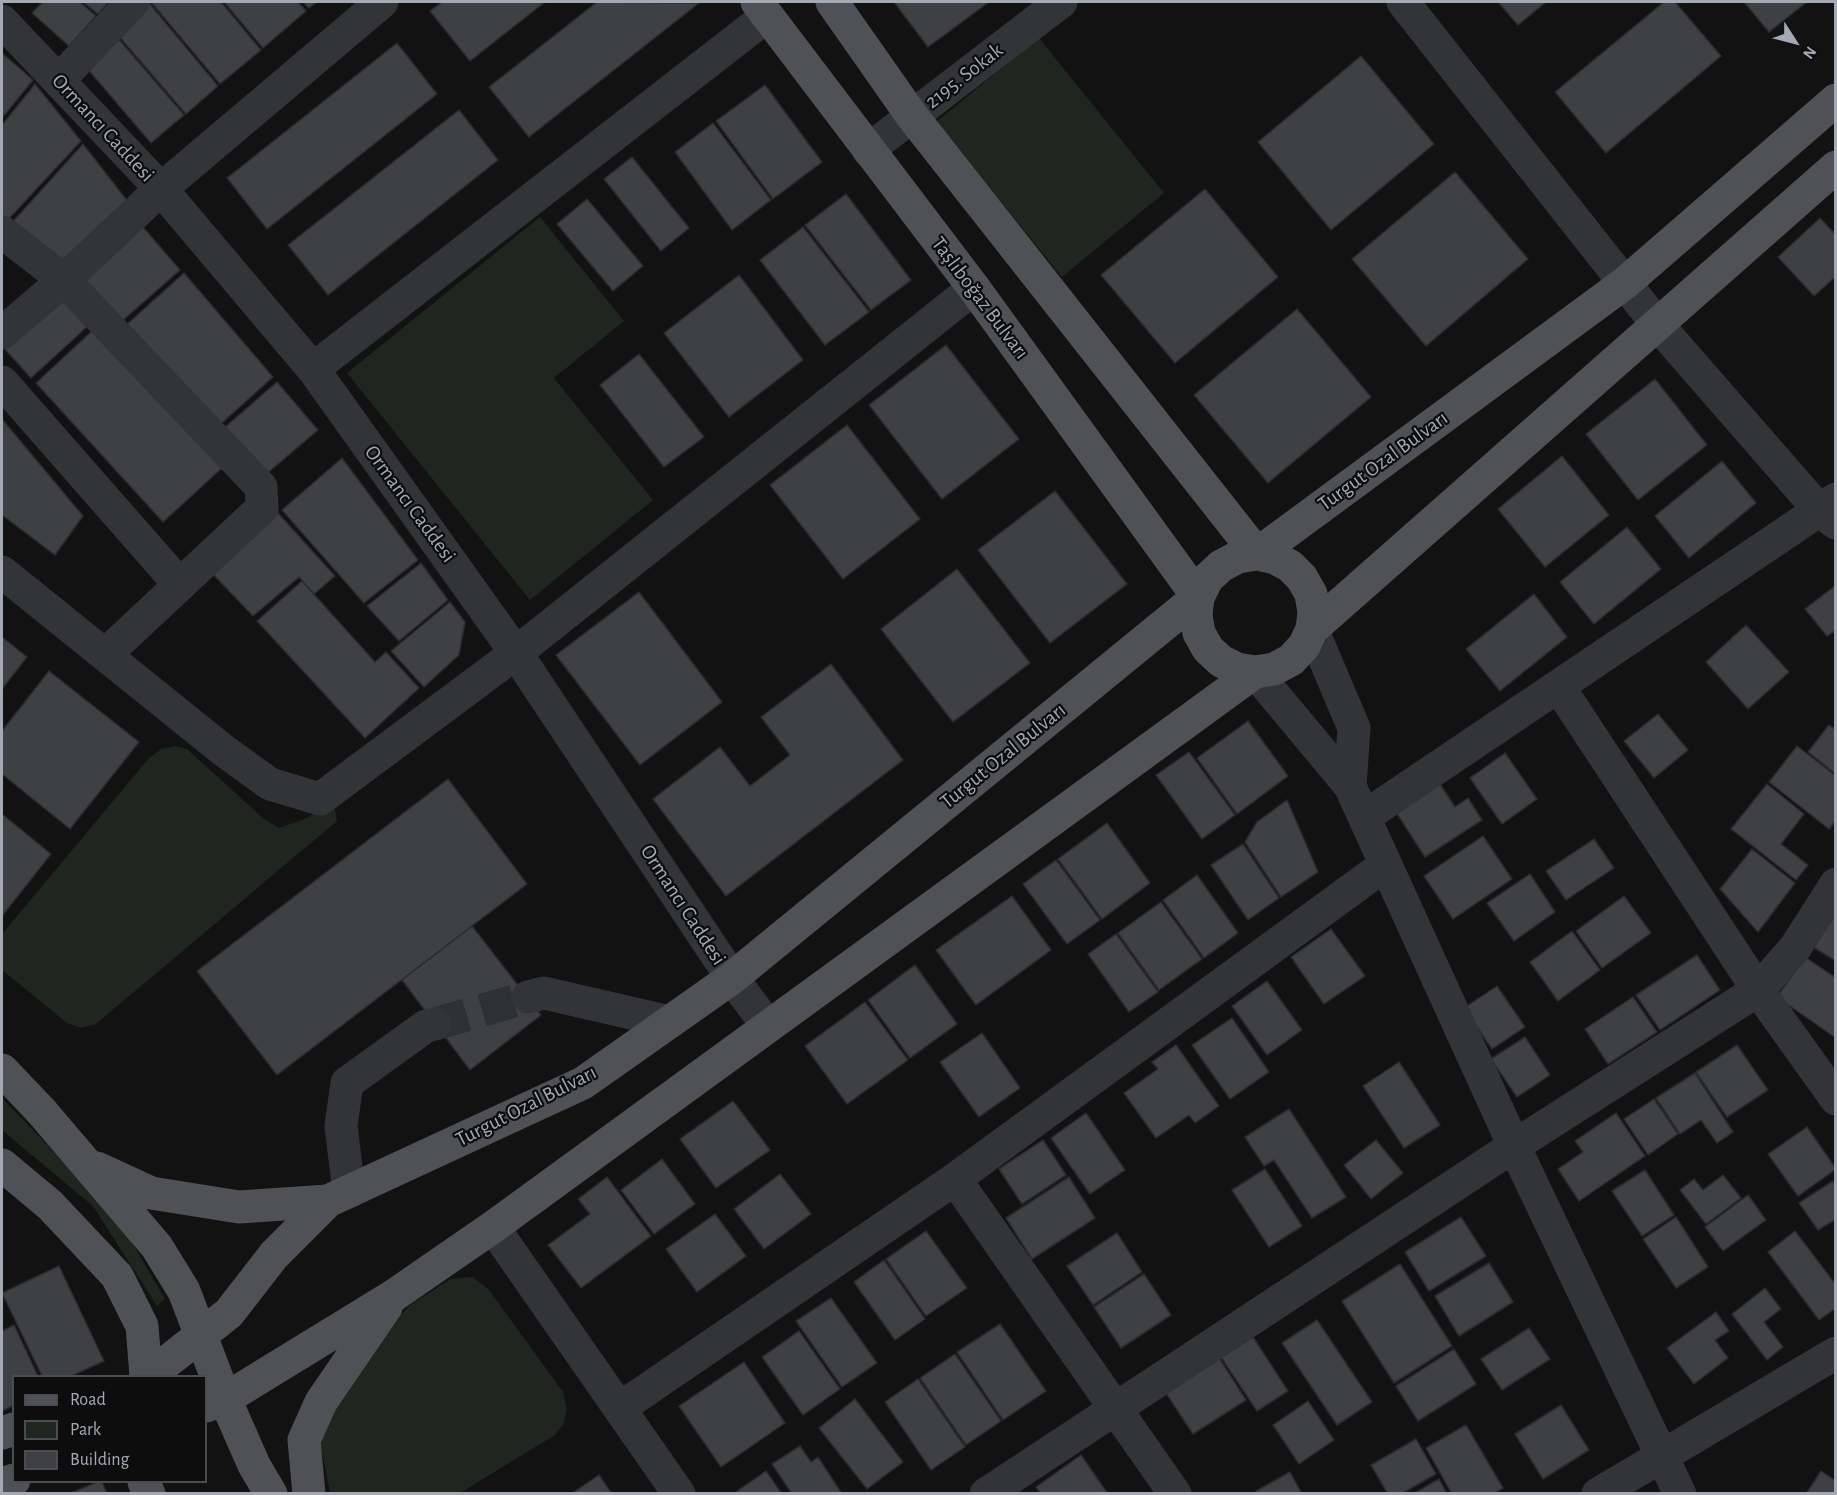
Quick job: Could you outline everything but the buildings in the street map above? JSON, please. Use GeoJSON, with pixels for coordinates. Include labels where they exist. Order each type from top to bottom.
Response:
{"type":"FeatureCollection","features":[{"type":"Feature","properties":{"kind":"main road"},"geometry":{"type":"LineString","coordinates":[[832,2],[912,116],[1257,554],[1275,558],[1290,566],[1302,579],[1311,594],[1314,612],[1312,629],[1304,646],[1291,660],[1274,669],[1255,672],[1237,669],[1221,661],[1208,649],[1199,633],[1196,615],[1198,597]]}},
{"type":"Feature","properties":{"kind":"main road","name":"Taşlıboğaz Bulvarı"},"geometry":{"type":"LineString","coordinates":[[762,9],[974,288],[1198,597]]}},
{"type":"Feature","properties":{"kind":"main road","name":"Turgut Ozal Bulvarı"},"geometry":{"type":"LineString","coordinates":[[151,1375],[229,1313],[274,1255],[339,1196],[583,1083],[732,978],[1198,597],[1207,579],[1221,566],[1238,557],[1257,554],[1624,283],[1836,100]]}},
{"type":"Feature","properties":{"kind":"main road"},"geometry":{"type":"LineString","coordinates":[[1312,629],[1836,167]]}},
{"type":"Feature","properties":{"kind":"main road"},"geometry":{"type":"LineString","coordinates":[[215,1402],[393,1296],[493,1227],[1255,672]]}},
{"type":"Feature","properties":{"kind":"main road"},"geometry":{"type":"LineString","coordinates":[[2,1070],[88,1164],[157,1247],[184,1291],[201,1336],[215,1402],[271,1494]]}},
{"type":"Feature","properties":{"kind":"main road"},"geometry":{"type":"LineString","coordinates":[[88,1164],[151,1193],[238,1207],[339,1196]]}},
{"type":"Feature","properties":{"kind":"main road"},"geometry":{"type":"LineString","coordinates":[[2,1165],[50,1205],[117,1276],[142,1326],[148,1375]]}},
{"type":"Feature","properties":{"kind":"main road"},"geometry":{"type":"LineString","coordinates":[[309,1494],[304,1440],[321,1402],[393,1296]]}},
{"type":"Feature","properties":{"kind":"street"},"geometry":{"type":"LineString","coordinates":[[58,80],[133,2]]}},
{"type":"Feature","properties":{"kind":"street"},"geometry":{"type":"LineString","coordinates":[[2,333],[64,280],[161,189],[382,2]]}},
{"type":"Feature","properties":{"kind":"street","name":"2195. Sokak"},"geometry":{"type":"LineString","coordinates":[[868,150],[1061,2]]}},
{"type":"Feature","properties":{"kind":"street"},"geometry":{"type":"LineString","coordinates":[[1364,818],[1559,687],[1830,511],[1657,324],[1403,2]]}},
{"type":"Feature","properties":{"kind":"street"},"geometry":{"type":"LineString","coordinates":[[313,369],[762,9]]}},
{"type":"Feature","properties":{"kind":"street","name":"Ormancı Caddesi"},"geometry":{"type":"LineString","coordinates":[[2,21],[161,189],[313,369],[516,653],[732,978],[768,1026]]}},
{"type":"Feature","properties":{"kind":"street"},"geometry":{"type":"LineString","coordinates":[[2,232],[64,280],[261,487],[262,508],[106,654]]}},
{"type":"Feature","properties":{"kind":"street"},"geometry":{"type":"LineString","coordinates":[[2,572],[224,750],[270,784],[320,799],[516,653],[974,288]]}},
{"type":"Feature","properties":{"kind":"street"},"geometry":{"type":"LineString","coordinates":[[2,382],[180,585]]}},
{"type":"Feature","properties":{"kind":"street"},"geometry":{"type":"LineString","coordinates":[[1312,629],[1353,728],[1350,786]]}},
{"type":"Feature","properties":{"kind":"street"},"geometry":{"type":"LineString","coordinates":[[1255,672],[1350,786],[1514,1146],[1680,1494]]}},
{"type":"Feature","properties":{"kind":"street"},"geometry":{"type":"LineString","coordinates":[[1559,687],[1758,990],[1836,1099]]}},
{"type":"Feature","properties":{"kind":"street"},"geometry":{"type":"LineString","coordinates":[[620,1408],[955,1179],[1385,865]]}},
{"type":"Feature","properties":{"kind":"street"},"geometry":{"type":"LineString","coordinates":[[986,1494],[1514,1146],[1758,990],[1795,948],[1836,884]]}},
{"type":"Feature","properties":{"kind":"street"},"geometry":{"type":"LineString","coordinates":[[528,997],[544,993],[670,1022]]}},
{"type":"Feature","properties":{"kind":"street"},"geometry":{"type":"LineString","coordinates":[[339,1196],[341,1126],[347,1083],[426,1026],[435,1024]]}},
{"type":"Feature","properties":{"kind":"street"},"geometry":{"type":"LineString","coordinates":[[955,1179],[1175,1494]]}},
{"type":"Feature","properties":{"kind":"street"},"geometry":{"type":"LineString","coordinates":[[493,1227],[678,1494]]}},
{"type":"Feature","properties":{"kind":"street"},"geometry":{"type":"LineString","coordinates":[[1598,1494],[1836,1353]]}},
{"type":"Feature","properties":{"kind":"green space"},"geometry":{"type":"Polygon","coordinates":[[[1039,38],[1164,193],[1062,277],[936,122],[1039,38]]]}},
{"type":"Feature","properties":{"kind":"green space"},"geometry":{"type":"Polygon","coordinates":[[[540,217],[624,321],[554,378],[653,500],[530,600],[347,373],[540,217]]]}},
{"type":"Feature","properties":{"kind":"green space"},"geometry":{"type":"Polygon","coordinates":[[[175,746],[187,749],[263,818],[279,828],[302,820],[325,808],[335,809],[337,821],[96,1024],[81,1028],[67,1023],[2,970],[2,934],[149,758],[161,749],[175,746]]]}},
{"type":"Feature","properties":{"kind":"green space"},"geometry":{"type":"Polygon","coordinates":[[[2,1098],[117,1217],[165,1299],[157,1306],[93,1206],[2,1130],[2,1098]]]}},
{"type":"Feature","properties":{"kind":"green space"},"geometry":{"type":"Polygon","coordinates":[[[473,1277],[489,1290],[563,1392],[567,1410],[563,1425],[555,1435],[460,1493],[330,1493],[319,1436],[373,1344],[410,1305],[451,1279],[473,1277]]]}},
{"type":"Feature","properties":{"kind":"tunnel"},"geometry":{"type":"LineString","coordinates":[[435,1024],[528,997]]}}]}
